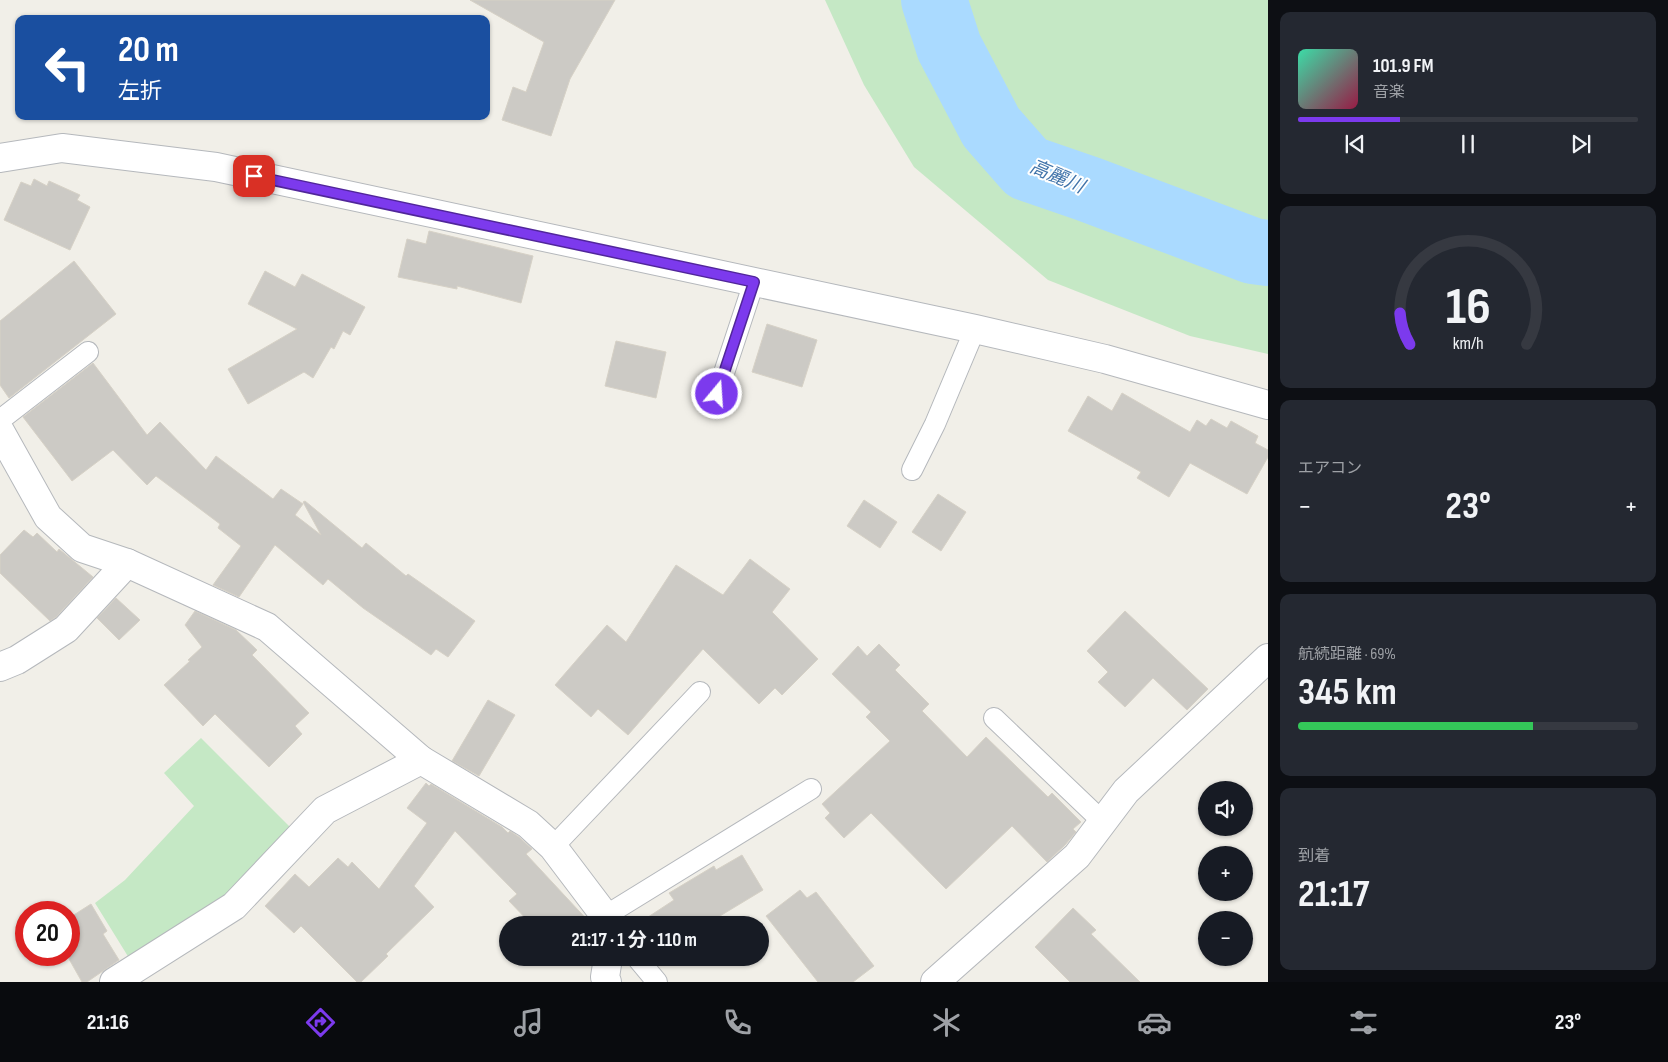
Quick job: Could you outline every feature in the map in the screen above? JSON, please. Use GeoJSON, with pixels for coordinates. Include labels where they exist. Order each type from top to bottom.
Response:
{"type":"FeatureCollection","features":[{"type":"Feature","properties":{"kind":"street"},"geometry":{"type":"LineString","coordinates":[[0,158],[62,148],[216,167],[975,329],[1105,359],[1268,405]]}},
{"type":"Feature","properties":{"kind":"street"},"geometry":{"type":"LineString","coordinates":[[0,431],[48,517],[82,548],[128,563],[267,627],[420,760],[528,824],[553,847],[604,916]]}},
{"type":"Feature","properties":{"kind":"street"},"geometry":{"type":"LineString","coordinates":[[0,668],[17,660],[66,629],[128,563]]}},
{"type":"Feature","properties":{"kind":"street"},"geometry":{"type":"LineString","coordinates":[[935,982],[1077,856],[1126,792],[1268,658]]}},
{"type":"Feature","properties":{"kind":"street"},"geometry":{"type":"LineString","coordinates":[[114,982],[234,906],[325,810],[420,760]]}},
{"type":"Feature","properties":{"kind":"street"},"geometry":{"type":"LineString","coordinates":[[607,966],[605,977],[607,982]]}},
{"type":"Feature","properties":{"kind":"lane"},"geometry":{"type":"LineString","coordinates":[[717,394],[754,282]]}},
{"type":"Feature","properties":{"kind":"lane"},"geometry":{"type":"LineString","coordinates":[[912,470],[935,424],[975,329]]}},
{"type":"Feature","properties":{"kind":"lane"},"geometry":{"type":"LineString","coordinates":[[0,420],[88,352]]}},
{"type":"Feature","properties":{"kind":"lane"},"geometry":{"type":"LineString","coordinates":[[553,847],[700,692]]}},
{"type":"Feature","properties":{"kind":"lane"},"geometry":{"type":"LineString","coordinates":[[994,718],[1103,822]]}},
{"type":"Feature","properties":{"kind":"lane"},"geometry":{"type":"LineString","coordinates":[[616,916],[811,789]]}},
{"type":"Feature","properties":{"kind":"lane"},"geometry":{"type":"LineString","coordinates":[[644,966],[657,982]]}},
{"type":"Feature","properties":{"kind":"green space"},"geometry":{"type":"Polygon","coordinates":[[[825,0],[1268,0],[1268,354],[1190,336],[1048,280],[914,167],[864,85],[825,0]]]}},
{"type":"Feature","properties":{"kind":"green space"},"geometry":{"type":"Polygon","coordinates":[[[201,738],[290,827],[234,893],[129,958],[95,903],[125,880],[194,806],[164,773],[201,738]]]}},
{"type":"Feature","properties":{"kind":"building"},"geometry":{"type":"Polygon","coordinates":[[[470,0],[615,0],[570,79],[551,136],[502,120],[513,87],[526,92],[544,42],[470,0]]]}},
{"type":"Feature","properties":{"kind":"building"},"geometry":{"type":"Polygon","coordinates":[[[34,179],[47,186],[49,181],[80,195],[77,200],[90,207],[70,250],[4,220],[21,182],[31,186],[34,179]]]}},
{"type":"Feature","properties":{"kind":"building"},"geometry":{"type":"Polygon","coordinates":[[[429,231],[533,256],[521,303],[457,286],[457,289],[398,277],[407,239],[426,244],[429,231]]]}},
{"type":"Feature","properties":{"kind":"building"},"geometry":{"type":"Polygon","coordinates":[[[74,261],[116,314],[9,398],[0,385],[0,321],[74,261]]]}},
{"type":"Feature","properties":{"kind":"building"},"geometry":{"type":"Polygon","coordinates":[[[265,271],[295,287],[302,274],[365,307],[350,335],[343,331],[334,349],[331,347],[313,378],[304,372],[248,404],[228,369],[297,329],[248,304],[265,271]]]}},
{"type":"Feature","properties":{"kind":"building"},"geometry":{"type":"Polygon","coordinates":[[[767,324],[817,340],[802,387],[752,372],[767,324]]]}},
{"type":"Feature","properties":{"kind":"building"},"geometry":{"type":"Polygon","coordinates":[[[616,341],[666,352],[656,398],[605,386],[616,341]]]}},
{"type":"Feature","properties":{"kind":"building"},"geometry":{"type":"Polygon","coordinates":[[[93,363],[147,435],[160,422],[206,470],[216,456],[273,499],[281,489],[303,504],[295,515],[321,535],[303,502],[305,501],[362,548],[366,543],[406,576],[408,574],[475,621],[448,657],[436,649],[431,655],[363,608],[328,579],[323,585],[275,545],[239,597],[213,585],[241,546],[218,528],[220,524],[156,476],[147,485],[113,450],[72,481],[23,417],[93,363]]]}},
{"type":"Feature","properties":{"kind":"building"},"geometry":{"type":"Polygon","coordinates":[[[1122,393],[1190,432],[1197,420],[1206,426],[1211,419],[1227,428],[1231,421],[1258,436],[1255,443],[1268,450],[1268,457],[1247,494],[1190,463],[1169,497],[1137,478],[1141,472],[1068,431],[1088,396],[1112,411],[1122,393]]]}},
{"type":"Feature","properties":{"kind":"building"},"geometry":{"type":"Polygon","coordinates":[[[938,494],[966,512],[941,551],[912,532],[938,494]]]}},
{"type":"Feature","properties":{"kind":"building"},"geometry":{"type":"Polygon","coordinates":[[[864,500],[897,522],[880,548],[847,526],[864,500]]]}},
{"type":"Feature","properties":{"kind":"building"},"geometry":{"type":"Polygon","coordinates":[[[24,530],[33,537],[37,533],[57,552],[59,549],[93,577],[50,621],[0,573],[0,555],[24,530]]]}},
{"type":"Feature","properties":{"kind":"building"},"geometry":{"type":"Polygon","coordinates":[[[750,559],[790,589],[772,612],[818,659],[782,695],[775,688],[759,704],[703,649],[628,735],[598,709],[591,717],[555,685],[607,625],[626,642],[676,565],[723,595],[750,559]]]}},
{"type":"Feature","properties":{"kind":"building"},"geometry":{"type":"Polygon","coordinates":[[[116,598],[140,620],[119,640],[97,618],[116,598]]]}},
{"type":"Feature","properties":{"kind":"building"},"geometry":{"type":"Polygon","coordinates":[[[195,611],[236,630],[257,650],[252,655],[309,713],[295,726],[302,734],[269,767],[215,714],[203,726],[164,685],[202,647],[185,625],[195,611]]]}},
{"type":"Feature","properties":{"kind":"building"},"geometry":{"type":"Polygon","coordinates":[[[1125,611],[1208,689],[1187,710],[1153,678],[1125,707],[1098,682],[1108,672],[1087,651],[1125,611]]]}},
{"type":"Feature","properties":{"kind":"building"},"geometry":{"type":"Polygon","coordinates":[[[879,644],[900,665],[895,670],[929,704],[922,711],[967,757],[986,737],[1048,797],[1052,793],[1081,822],[1073,829],[1076,832],[1065,845],[1047,862],[1012,826],[946,889],[871,813],[844,838],[825,818],[830,813],[822,804],[890,741],[866,717],[871,712],[832,674],[858,646],[867,656],[879,644]]]}},
{"type":"Feature","properties":{"kind":"building"},"geometry":{"type":"Polygon","coordinates":[[[488,700],[515,715],[479,776],[452,761],[488,700]]]}},
{"type":"Feature","properties":{"kind":"building"},"geometry":{"type":"Polygon","coordinates":[[[426,783],[429,786],[431,784],[502,827],[508,833],[510,831],[532,849],[526,854],[584,916],[523,916],[509,901],[517,894],[455,831],[414,886],[434,907],[386,954],[388,956],[361,982],[357,982],[301,926],[294,933],[265,906],[295,874],[309,887],[338,858],[348,867],[352,862],[379,889],[427,823],[407,808],[426,783]]]}},
{"type":"Feature","properties":{"kind":"building"},"geometry":{"type":"Polygon","coordinates":[[[742,855],[763,890],[720,916],[650,916],[674,900],[669,893],[714,866],[716,870],[742,855]]]}},
{"type":"Feature","properties":{"kind":"building"},"geometry":{"type":"Polygon","coordinates":[[[800,890],[807,898],[816,892],[874,966],[853,982],[818,982],[769,920],[769,916],[766,916],[800,890]]]}},
{"type":"Feature","properties":{"kind":"building"},"geometry":{"type":"Polygon","coordinates":[[[91,904],[107,931],[103,934],[119,960],[87,982],[82,982],[73,966],[80,966],[80,911],[91,904]]]}},
{"type":"Feature","properties":{"kind":"building"},"geometry":{"type":"Polygon","coordinates":[[[1073,908],[1096,930],[1091,934],[1140,982],[1070,982],[1035,947],[1073,908]]]}},
{"type":"Feature","properties":{"kind":"waterway","name":"高麗川"},"geometry":{"type":"LineString","coordinates":[[934,0],[949,47],[991,127],[1027,168],[1253,251],[1268,253]]}},
{"type":"Feature","properties":{"kind":"route"},"geometry":{"type":"LineString","coordinates":[[254,176],[754,282],[717,394]]}}]}
